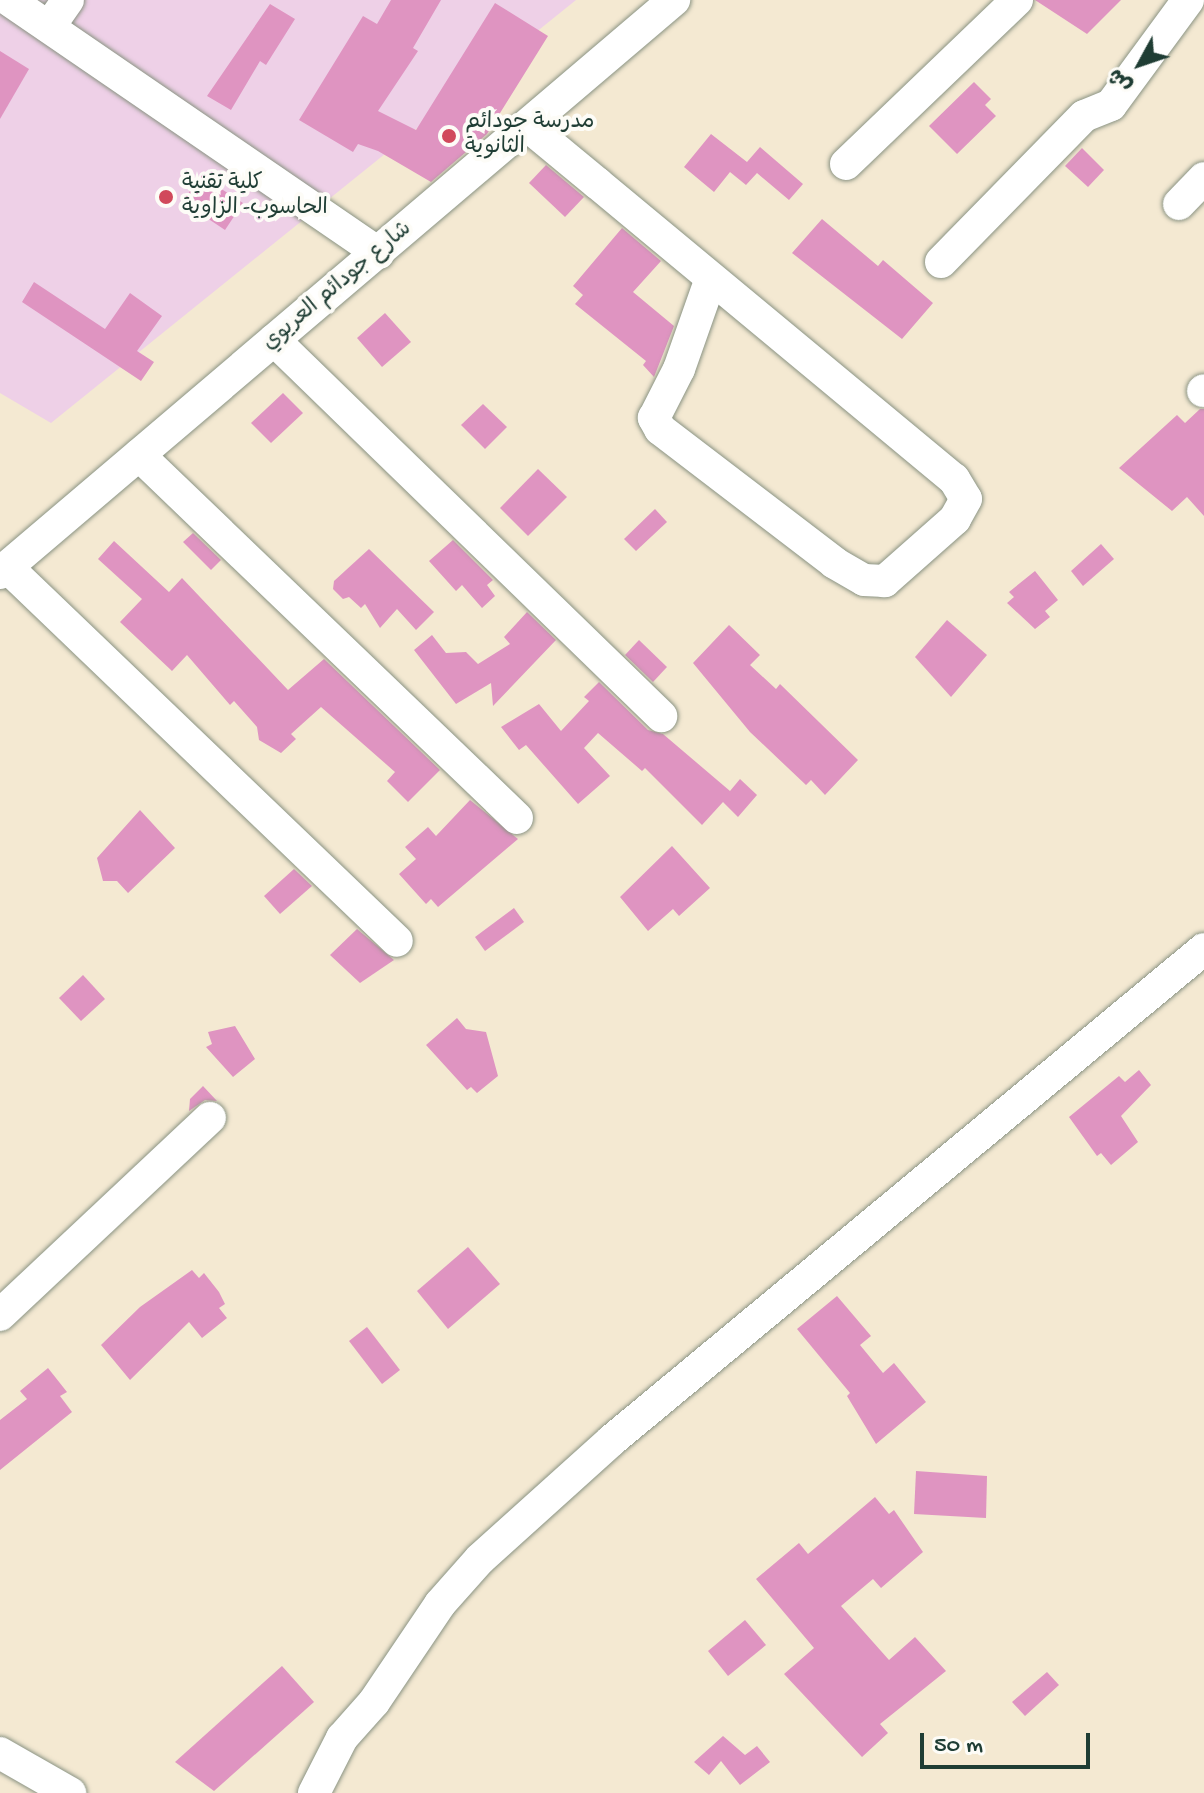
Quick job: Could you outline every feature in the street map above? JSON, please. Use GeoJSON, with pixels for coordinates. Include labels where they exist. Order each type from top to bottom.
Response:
{"type":"FeatureCollection","features":[{"type":"Feature","properties":{"kind":"street"},"geometry":{"type":"LineString","coordinates":[[9,0],[379,253]]}},
{"type":"Feature","properties":{"kind":"street"},"geometry":{"type":"LineString","coordinates":[[49,27],[68,0]]}},
{"type":"Feature","properties":{"kind":"street","name":"شارع جودائم العريوي"},"geometry":{"type":"LineString","coordinates":[[3,570],[674,0]]}},
{"type":"Feature","properties":{"kind":"street"},"geometry":{"type":"LineString","coordinates":[[846,164],[1017,0]]}},
{"type":"Feature","properties":{"kind":"street"},"geometry":{"type":"LineString","coordinates":[[941,262],[1084,116],[1111,105],[1188,0]]}},
{"type":"Feature","properties":{"kind":"street"},"geometry":{"type":"LineString","coordinates":[[528,126],[954,479],[966,499],[955,519],[885,581],[864,580],[835,563],[660,429],[654,418],[679,369],[711,278]]}},
{"type":"Feature","properties":{"kind":"street"},"geometry":{"type":"LineString","coordinates":[[1179,204],[1204,178]]}},
{"type":"Feature","properties":{"kind":"street"},"geometry":{"type":"LineString","coordinates":[[274,340],[661,716]]}},
{"type":"Feature","properties":{"kind":"street"},"geometry":{"type":"LineString","coordinates":[[139,455],[517,818]]}},
{"type":"Feature","properties":{"kind":"street"},"geometry":{"type":"LineString","coordinates":[[3,570],[397,941]]}},
{"type":"Feature","properties":{"kind":"street"},"geometry":{"type":"LineString","coordinates":[[314,1793],[342,1738],[391,1679],[440,1604],[480,1559],[612,1440],[1204,949]]}},
{"type":"Feature","properties":{"kind":"street"},"geometry":{"type":"LineString","coordinates":[[0,1315],[210,1118]]}},
{"type":"Feature","properties":{"kind":"street"},"geometry":{"type":"LineString","coordinates":[[0,1753],[54,1789]]}},
{"type":"Feature","properties":{"kind":"shaded area","name":"كلية تقنية الحاسوب- الزاوية"},"geometry":{"type":"Polygon","coordinates":[[[0,0],[576,0],[51,423],[0,393],[0,0]]]}},
{"type":"Feature","properties":{"kind":"building"},"geometry":{"type":"Polygon","coordinates":[[[391,0],[441,0],[413,48],[418,51],[378,111],[416,130],[495,3],[548,36],[487,134],[431,182],[378,151],[358,144],[353,152],[299,120],[363,16],[377,24],[391,0]]]}},
{"type":"Feature","properties":{"kind":"building"},"geometry":{"type":"Polygon","coordinates":[[[1035,0],[1121,0],[1087,34],[1035,0]]]}},
{"type":"Feature","properties":{"kind":"building"},"geometry":{"type":"Polygon","coordinates":[[[270,4],[295,19],[266,65],[260,61],[231,110],[207,96],[270,4]]]}},
{"type":"Feature","properties":{"kind":"building"},"geometry":{"type":"Polygon","coordinates":[[[0,51],[29,69],[0,119],[0,51]]]}},
{"type":"Feature","properties":{"kind":"building"},"geometry":{"type":"Polygon","coordinates":[[[974,82],[991,99],[985,105],[996,116],[957,154],[929,126],[974,82]]]}},
{"type":"Feature","properties":{"kind":"building"},"geometry":{"type":"Polygon","coordinates":[[[711,134],[747,162],[760,147],[803,184],[789,200],[757,173],[746,185],[730,172],[714,192],[684,167],[711,134]]]}},
{"type":"Feature","properties":{"kind":"building"},"geometry":{"type":"Polygon","coordinates":[[[1082,148],[1104,170],[1088,187],[1065,166],[1082,148]]]}},
{"type":"Feature","properties":{"kind":"building"},"geometry":{"type":"Polygon","coordinates":[[[546,165],[584,197],[565,217],[529,183],[546,165]]]}},
{"type":"Feature","properties":{"kind":"building"},"geometry":{"type":"Polygon","coordinates":[[[200,175],[243,203],[225,230],[183,202],[200,175]]]}},
{"type":"Feature","properties":{"kind":"building"},"geometry":{"type":"Polygon","coordinates":[[[822,219],[878,266],[883,260],[933,303],[902,339],[792,253],[822,219]]]}},
{"type":"Feature","properties":{"kind":"building"},"geometry":{"type":"Polygon","coordinates":[[[622,228],[661,261],[633,292],[674,326],[654,377],[643,365],[646,361],[575,304],[583,295],[573,286],[622,228]]]}},
{"type":"Feature","properties":{"kind":"building"},"geometry":{"type":"Polygon","coordinates":[[[34,282],[105,329],[130,293],[162,316],[137,351],[154,362],[141,381],[22,302],[34,282]]]}},
{"type":"Feature","properties":{"kind":"building"},"geometry":{"type":"Polygon","coordinates":[[[385,313],[411,342],[382,367],[357,338],[385,313]]]}},
{"type":"Feature","properties":{"kind":"building"},"geometry":{"type":"Polygon","coordinates":[[[283,393],[303,413],[271,443],[251,423],[283,393]]]}},
{"type":"Feature","properties":{"kind":"building"},"geometry":{"type":"Polygon","coordinates":[[[483,404],[507,427],[485,449],[461,425],[483,404]]]}},
{"type":"Feature","properties":{"kind":"building"},"geometry":{"type":"Polygon","coordinates":[[[1204,409],[1204,516],[1187,497],[1172,511],[1119,468],[1177,415],[1185,423],[1204,409]]]}},
{"type":"Feature","properties":{"kind":"building"},"geometry":{"type":"Polygon","coordinates":[[[538,469],[567,497],[528,536],[500,508],[538,469]]]}},
{"type":"Feature","properties":{"kind":"building"},"geometry":{"type":"Polygon","coordinates":[[[655,509],[667,522],[636,551],[624,539],[655,509]]]}},
{"type":"Feature","properties":{"kind":"building"},"geometry":{"type":"Polygon","coordinates":[[[193,533],[221,560],[211,570],[183,542],[193,533]]]}},
{"type":"Feature","properties":{"kind":"building"},"geometry":{"type":"Polygon","coordinates":[[[453,540],[493,580],[487,585],[495,596],[482,608],[462,585],[456,591],[429,561],[453,540]]]}},
{"type":"Feature","properties":{"kind":"building"},"geometry":{"type":"Polygon","coordinates":[[[114,541],[169,592],[182,578],[288,690],[324,659],[440,770],[408,802],[387,781],[395,772],[321,707],[291,734],[296,739],[281,753],[259,740],[257,727],[234,701],[230,705],[187,655],[172,671],[120,622],[142,599],[98,559],[114,541]]]}},
{"type":"Feature","properties":{"kind":"building"},"geometry":{"type":"Polygon","coordinates":[[[1101,544],[1114,559],[1083,586],[1071,571],[1101,544]]]}},
{"type":"Feature","properties":{"kind":"building"},"geometry":{"type":"Polygon","coordinates":[[[369,549],[434,612],[416,630],[397,609],[380,628],[365,604],[361,608],[349,597],[343,599],[333,589],[334,581],[369,549]]]}},
{"type":"Feature","properties":{"kind":"building"},"geometry":{"type":"Polygon","coordinates":[[[1035,571],[1058,600],[1045,611],[1050,617],[1035,629],[1007,603],[1014,597],[1009,592],[1035,571]]]}},
{"type":"Feature","properties":{"kind":"building"},"geometry":{"type":"Polygon","coordinates":[[[527,612],[556,640],[493,706],[491,683],[456,704],[414,650],[432,635],[446,653],[466,652],[478,664],[510,644],[504,637],[527,612]]]}},
{"type":"Feature","properties":{"kind":"building"},"geometry":{"type":"Polygon","coordinates":[[[947,620],[987,655],[951,697],[915,657],[947,620]]]}},
{"type":"Feature","properties":{"kind":"building"},"geometry":{"type":"Polygon","coordinates":[[[729,625],[760,655],[750,665],[776,689],[780,684],[858,760],[825,795],[811,780],[806,785],[750,732],[693,663],[729,625]]]}},
{"type":"Feature","properties":{"kind":"building"},"geometry":{"type":"Polygon","coordinates":[[[639,640],[667,667],[653,682],[625,655],[639,640]]]}},
{"type":"Feature","properties":{"kind":"building"},"geometry":{"type":"Polygon","coordinates":[[[599,682],[648,730],[663,734],[730,791],[740,779],[757,795],[738,817],[723,802],[702,825],[645,768],[642,771],[598,733],[584,748],[610,776],[578,804],[526,745],[519,750],[501,727],[539,704],[561,731],[589,701],[584,697],[599,682]]]}},
{"type":"Feature","properties":{"kind":"building"},"geometry":{"type":"Polygon","coordinates":[[[470,800],[518,839],[438,907],[431,899],[426,904],[399,874],[416,859],[405,847],[428,827],[436,836],[470,800]]]}},
{"type":"Feature","properties":{"kind":"building"},"geometry":{"type":"Polygon","coordinates":[[[140,810],[175,848],[128,893],[117,881],[103,881],[97,858],[140,810]]]}},
{"type":"Feature","properties":{"kind":"building"},"geometry":{"type":"Polygon","coordinates":[[[672,846],[710,888],[679,916],[673,909],[648,931],[620,897],[672,846]]]}},
{"type":"Feature","properties":{"kind":"building"},"geometry":{"type":"Polygon","coordinates":[[[294,869],[312,886],[280,914],[264,896],[294,869]]]}},
{"type":"Feature","properties":{"kind":"building"},"geometry":{"type":"Polygon","coordinates":[[[514,908],[524,922],[485,951],[475,937],[514,908]]]}},
{"type":"Feature","properties":{"kind":"building"},"geometry":{"type":"Polygon","coordinates":[[[357,929],[394,960],[360,983],[330,955],[357,929]]]}},
{"type":"Feature","properties":{"kind":"building"},"geometry":{"type":"Polygon","coordinates":[[[83,975],[105,999],[81,1021],[59,998],[83,975]]]}},
{"type":"Feature","properties":{"kind":"building"},"geometry":{"type":"Polygon","coordinates":[[[457,1018],[466,1029],[486,1032],[498,1076],[477,1093],[471,1087],[467,1090],[426,1045],[457,1018]]]}},
{"type":"Feature","properties":{"kind":"building"},"geometry":{"type":"Polygon","coordinates":[[[235,1026],[255,1059],[233,1077],[206,1047],[212,1044],[208,1032],[235,1026]]]}},
{"type":"Feature","properties":{"kind":"building"},"geometry":{"type":"Polygon","coordinates":[[[1139,1070],[1151,1085],[1121,1116],[1138,1142],[1111,1165],[1101,1153],[1097,1156],[1069,1117],[1119,1076],[1125,1082],[1139,1070]]]}},
{"type":"Feature","properties":{"kind":"building"},"geometry":{"type":"Polygon","coordinates":[[[203,1086],[217,1101],[205,1100],[189,1111],[190,1099],[203,1086]]]}},
{"type":"Feature","properties":{"kind":"building"},"geometry":{"type":"Polygon","coordinates":[[[468,1247],[500,1284],[448,1329],[417,1291],[468,1247]]]}},
{"type":"Feature","properties":{"kind":"building"},"geometry":{"type":"Polygon","coordinates":[[[192,1270],[199,1278],[204,1273],[219,1292],[225,1304],[219,1308],[227,1318],[202,1338],[189,1322],[130,1380],[101,1345],[140,1307],[192,1270]]]}},
{"type":"Feature","properties":{"kind":"building"},"geometry":{"type":"Polygon","coordinates":[[[837,1296],[871,1336],[860,1345],[883,1373],[894,1363],[926,1402],[876,1444],[847,1396],[850,1393],[797,1329],[837,1296]]]}},
{"type":"Feature","properties":{"kind":"building"},"geometry":{"type":"Polygon","coordinates":[[[367,1327],[400,1370],[382,1384],[349,1341],[367,1327]]]}},
{"type":"Feature","properties":{"kind":"building"},"geometry":{"type":"Polygon","coordinates":[[[48,1368],[67,1392],[60,1396],[72,1412],[0,1470],[0,1420],[27,1399],[20,1391],[48,1368]]]}},
{"type":"Feature","properties":{"kind":"building"},"geometry":{"type":"Polygon","coordinates":[[[916,1471],[987,1476],[986,1518],[914,1514],[916,1471]]]}},
{"type":"Feature","properties":{"kind":"building"},"geometry":{"type":"Polygon","coordinates":[[[875,1497],[889,1514],[894,1510],[923,1552],[881,1588],[873,1579],[841,1606],[889,1660],[915,1637],[946,1671],[880,1724],[888,1733],[862,1757],[784,1674],[814,1648],[756,1579],[799,1543],[808,1554],[875,1497]]]}},
{"type":"Feature","properties":{"kind":"building"},"geometry":{"type":"Polygon","coordinates":[[[745,1620],[766,1645],[728,1676],[708,1651],[745,1620]]]}},
{"type":"Feature","properties":{"kind":"building"},"geometry":{"type":"Polygon","coordinates":[[[282,1666],[314,1702],[214,1791],[175,1762],[282,1666]]]}},
{"type":"Feature","properties":{"kind":"building"},"geometry":{"type":"Polygon","coordinates":[[[1047,1672],[1059,1685],[1025,1716],[1012,1702],[1047,1672]]]}},
{"type":"Feature","properties":{"kind":"building"},"geometry":{"type":"Polygon","coordinates":[[[723,1736],[745,1755],[757,1746],[770,1762],[740,1785],[721,1761],[709,1775],[694,1762],[723,1736]]]}},
{"type":"Feature","properties":{"kind":"place","name":"مدرسة جودائم الثانوية"},"geometry":{"type":"Point","coordinates":[449,136]}},
{"type":"Feature","properties":{"kind":"place","name":"كلية تقنية الحاسوب- الزاوية"},"geometry":{"type":"Point","coordinates":[166,197]}}]}
